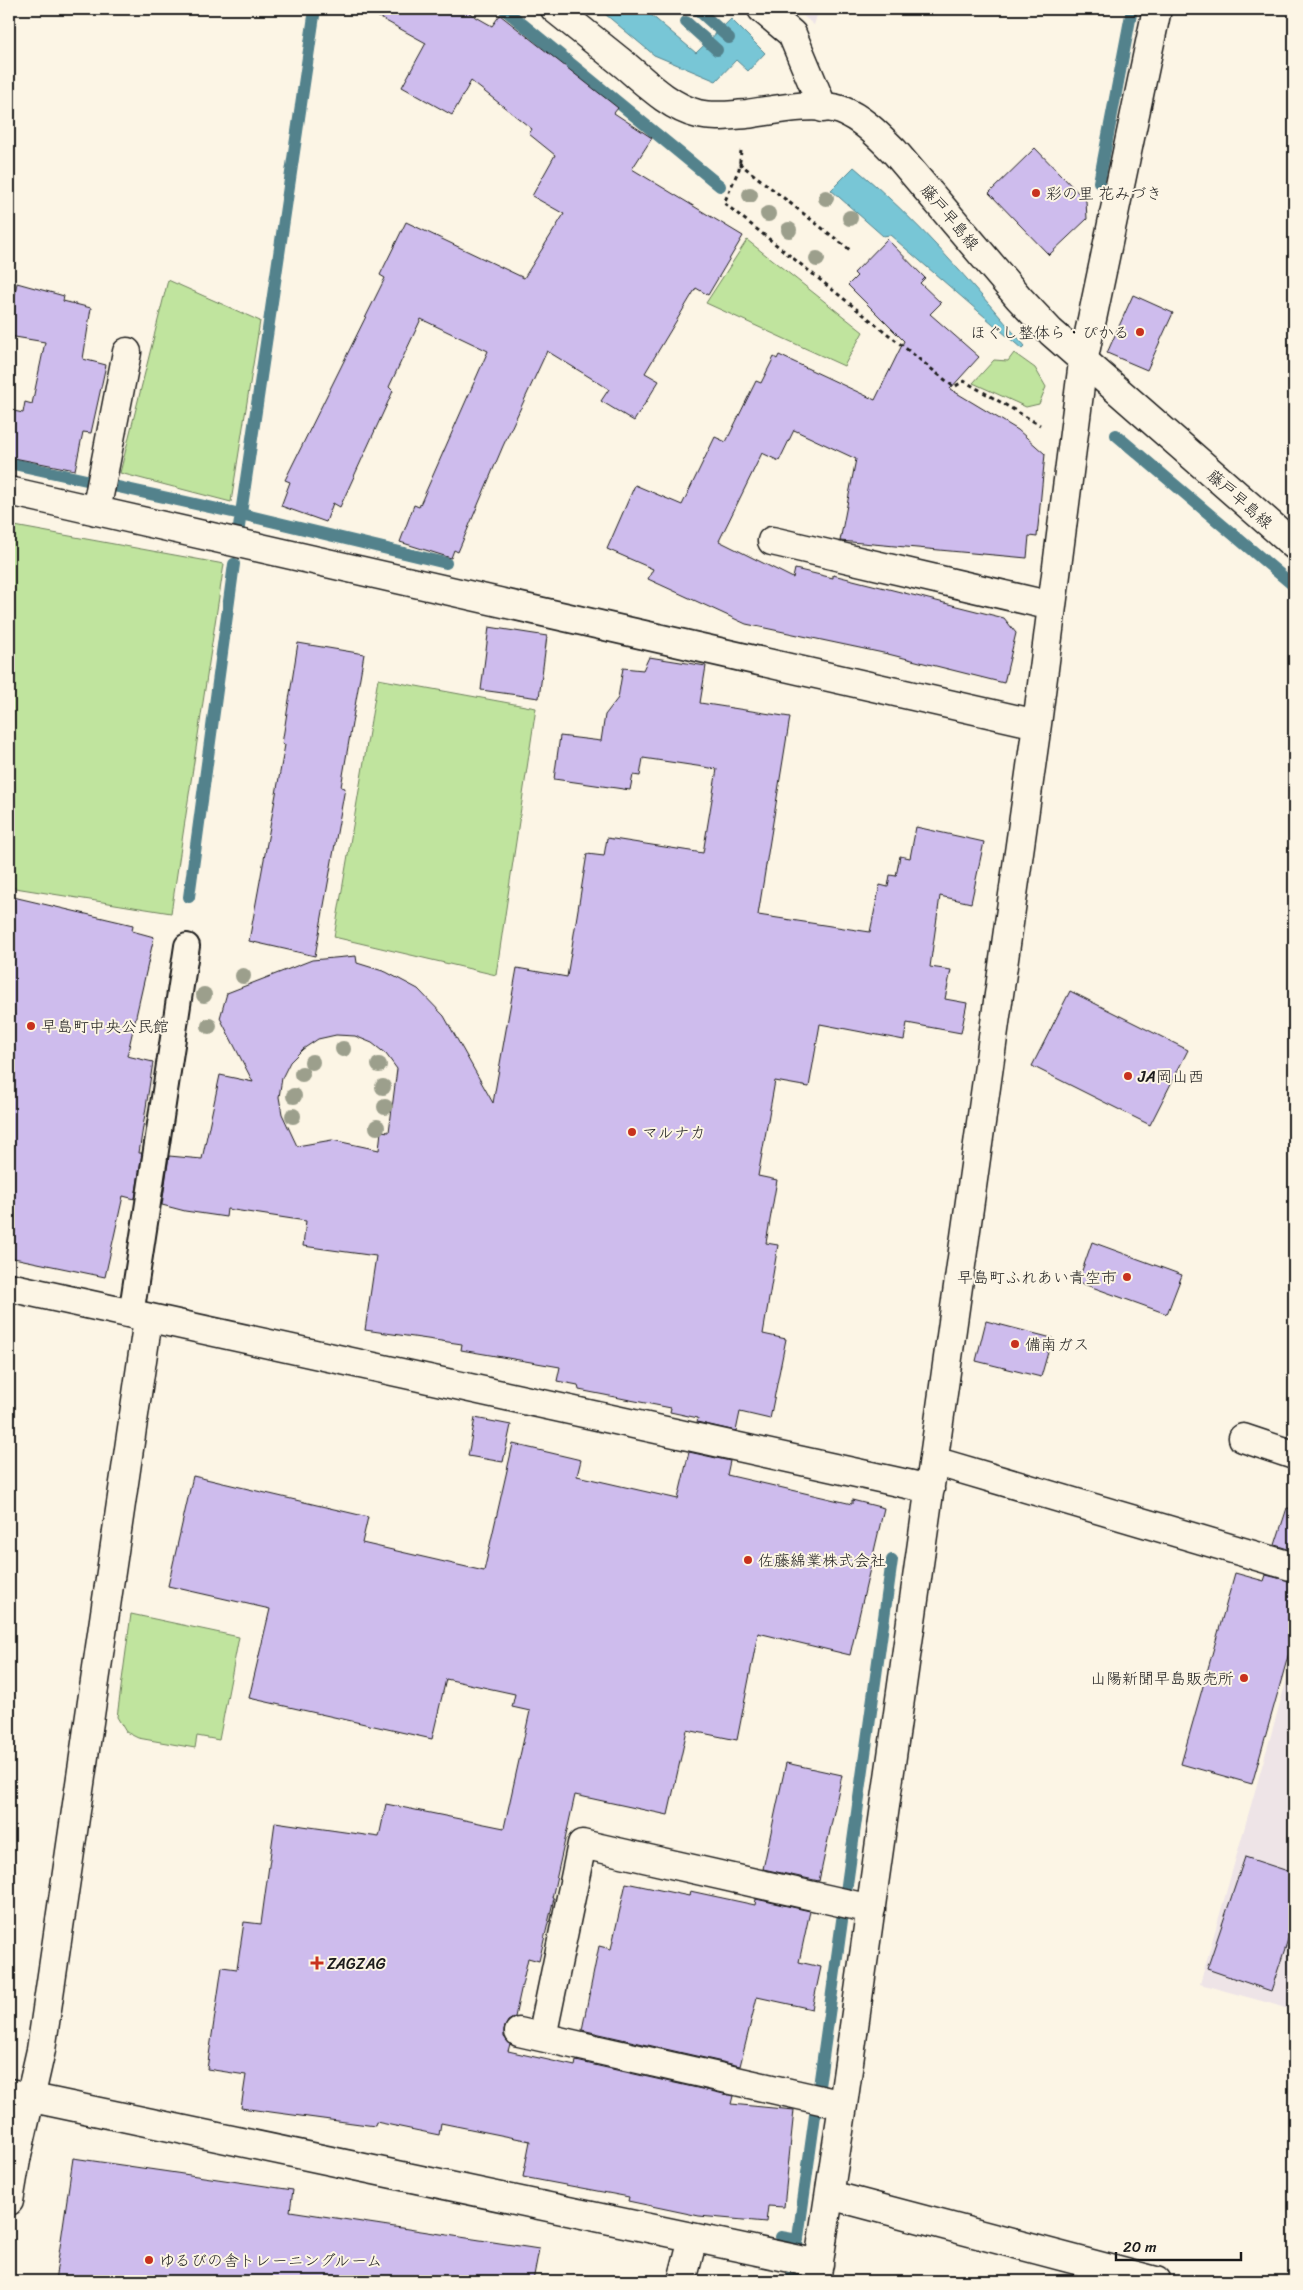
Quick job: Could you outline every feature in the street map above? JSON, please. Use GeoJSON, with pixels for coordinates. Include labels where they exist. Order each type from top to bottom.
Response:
{"type":"FeatureCollection","features":[{"type":"Feature","properties":{"kind":"street","name":"藤戸早島線"},"geometry":{"type":"LineString","coordinates":[[555,9],[654,89],[678,106],[698,114],[718,117],[802,108],[824,108],[840,110],[855,117],[876,132],[1019,298],[1083,362],[1294,545]]}},
{"type":"Feature","properties":{"kind":"street"},"geometry":{"type":"LineString","coordinates":[[762,9],[792,34],[824,108]]}},
{"type":"Feature","properties":{"kind":"street"},"geometry":{"type":"LineString","coordinates":[[20,2095],[693,2238],[807,2266],[830,2195],[837,2103],[934,1461],[1037,724],[1083,362],[1157,9]]}},
{"type":"Feature","properties":{"kind":"street"},"geometry":{"type":"LineString","coordinates":[[99,492],[128,352]]}},
{"type":"Feature","properties":{"kind":"street"},"geometry":{"type":"LineString","coordinates":[[9,491],[99,492],[1037,724]]}},
{"type":"Feature","properties":{"kind":"street"},"geometry":{"type":"LineString","coordinates":[[772,541],[1052,606]]}},
{"type":"Feature","properties":{"kind":"street"},"geometry":{"type":"LineString","coordinates":[[9,1288],[930,1489]]}},
{"type":"Feature","properties":{"kind":"street"},"geometry":{"type":"LineString","coordinates":[[9,2201],[16,2160],[20,2095],[42,2050],[140,1317]]}},
{"type":"Feature","properties":{"kind":"street"},"geometry":{"type":"LineString","coordinates":[[1243,1438],[1294,1455]]}},
{"type":"Feature","properties":{"kind":"street"},"geometry":{"type":"LineString","coordinates":[[934,1461],[1294,1568]]}},
{"type":"Feature","properties":{"kind":"street"},"geometry":{"type":"LineString","coordinates":[[837,2103],[530,2035],[582,1844],[865,1908]]}},
{"type":"Feature","properties":{"kind":"street"},"geometry":{"type":"LineString","coordinates":[[830,2195],[1156,2281]]}},
{"type":"Feature","properties":{"kind":"street"},"geometry":{"type":"LineString","coordinates":[[682,2281],[693,2238]]}},
{"type":"Feature","properties":{"kind":"lane"},"geometry":{"type":"LineString","coordinates":[[140,1317],[187,946]]}},
{"type":"Feature","properties":{"kind":"path"},"geometry":{"type":"LineString","coordinates":[[746,114],[738,169],[724,203],[954,387],[964,381],[1047,427]]}},
{"type":"Feature","properties":{"kind":"path"},"geometry":{"type":"LineString","coordinates":[[739,162],[850,250]]}},
{"type":"Feature","properties":{"kind":"shaded area"},"geometry":{"type":"Polygon","coordinates":[[[795,9],[819,9],[814,25],[795,9]]]}},
{"type":"Feature","properties":{"kind":"shaded area"},"geometry":{"type":"Polygon","coordinates":[[[1294,1654],[1294,2010],[1200,1984],[1294,1654]]]}},
{"type":"Feature","properties":{"kind":"green space"},"geometry":{"type":"Polygon","coordinates":[[[747,240],[863,332],[844,366],[706,303],[747,240]]]}},
{"type":"Feature","properties":{"kind":"green space"},"geometry":{"type":"Polygon","coordinates":[[[168,280],[260,321],[231,502],[120,473],[168,280]]]}},
{"type":"Feature","properties":{"kind":"green space"},"geometry":{"type":"Polygon","coordinates":[[[1014,353],[1035,368],[1046,387],[1039,404],[1026,407],[973,383],[994,360],[1008,361],[1014,353]]]}},
{"type":"Feature","properties":{"kind":"green space"},"geometry":{"type":"Polygon","coordinates":[[[9,525],[224,564],[171,913],[9,887],[9,525]]]}},
{"type":"Feature","properties":{"kind":"green space"},"geometry":{"type":"Polygon","coordinates":[[[378,679],[536,708],[496,975],[334,937],[378,679]]]}},
{"type":"Feature","properties":{"kind":"green space"},"geometry":{"type":"Polygon","coordinates":[[[131,1614],[239,1637],[219,1740],[197,1736],[195,1748],[138,1738],[126,1732],[117,1717],[131,1614]]]}},
{"type":"Feature","properties":{"kind":"water"},"geometry":{"type":"Polygon","coordinates":[[[599,9],[644,9],[696,53],[731,19],[765,53],[748,71],[736,60],[716,81],[654,55],[599,9]]]}},
{"type":"Feature","properties":{"kind":"water"},"geometry":{"type":"Polygon","coordinates":[[[854,167],[878,187],[922,230],[1025,346],[1022,349],[890,235],[883,236],[831,190],[854,167]]]}},
{"type":"Feature","properties":{"kind":"building"},"geometry":{"type":"Polygon","coordinates":[[[364,9],[462,9],[492,26],[500,15],[618,108],[614,113],[652,138],[632,169],[743,236],[708,295],[696,288],[645,373],[659,381],[634,421],[601,401],[609,389],[547,351],[503,446],[458,552],[454,550],[451,558],[400,542],[414,505],[419,507],[488,351],[421,319],[389,387],[393,391],[340,507],[333,503],[326,522],[281,506],[290,482],[285,480],[385,278],[380,275],[406,222],[524,278],[564,214],[532,196],[555,155],[529,134],[532,129],[471,81],[452,115],[402,87],[426,43],[364,9]]]}},
{"type":"Feature","properties":{"kind":"building"},"geometry":{"type":"Polygon","coordinates":[[[1035,148],[1086,201],[1087,219],[1049,255],[989,193],[1035,148]]]}},
{"type":"Feature","properties":{"kind":"building"},"geometry":{"type":"Polygon","coordinates":[[[887,239],[925,278],[920,283],[941,303],[930,314],[979,357],[950,389],[1018,430],[1045,454],[1037,537],[1029,536],[1027,558],[840,541],[856,459],[794,430],[779,461],[762,453],[719,541],[793,578],[795,569],[833,578],[833,575],[1004,618],[1016,633],[1004,683],[888,654],[746,624],[648,579],[653,569],[607,549],[635,485],[682,505],[715,437],[726,442],[756,381],[761,383],[774,357],[777,359],[779,355],[875,400],[904,341],[848,285],[857,276],[854,273],[887,239]]]}},
{"type":"Feature","properties":{"kind":"building"},"geometry":{"type":"Polygon","coordinates":[[[17,283],[64,296],[63,301],[91,308],[83,359],[106,365],[91,433],[83,432],[75,470],[9,457],[9,410],[23,413],[25,402],[32,404],[45,342],[9,336],[9,322],[17,283]]]}},
{"type":"Feature","properties":{"kind":"building"},"geometry":{"type":"Polygon","coordinates":[[[1133,295],[1173,313],[1147,370],[1107,353],[1133,295]]]}},
{"type":"Feature","properties":{"kind":"building"},"geometry":{"type":"Polygon","coordinates":[[[489,627],[547,636],[539,698],[481,690],[489,627]]]}},
{"type":"Feature","properties":{"kind":"building"},"geometry":{"type":"Polygon","coordinates":[[[298,643],[364,654],[341,787],[345,788],[315,956],[249,941],[285,745],[282,744],[298,643]]]}},
{"type":"Feature","properties":{"kind":"building"},"geometry":{"type":"Polygon","coordinates":[[[649,657],[706,666],[700,703],[790,717],[758,915],[870,932],[880,885],[888,887],[890,875],[896,876],[900,856],[910,858],[916,827],[984,842],[971,903],[940,896],[930,967],[951,970],[945,999],[967,1003],[961,1033],[907,1023],[904,1040],[820,1024],[809,1087],[775,1081],[758,1176],[777,1180],[766,1243],[778,1245],[763,1334],[786,1339],[770,1419],[740,1412],[736,1431],[697,1422],[698,1418],[670,1412],[671,1408],[579,1390],[578,1385],[557,1381],[560,1367],[461,1350],[462,1344],[365,1330],[376,1256],[303,1246],[306,1221],[227,1209],[226,1217],[185,1211],[162,1205],[169,1156],[202,1159],[220,1075],[253,1082],[220,1018],[227,993],[312,960],[356,956],[357,963],[386,972],[418,989],[444,1016],[493,1103],[517,968],[567,977],[587,854],[604,856],[607,838],[703,853],[717,769],[643,758],[640,776],[633,775],[630,790],[554,779],[560,736],[601,741],[605,715],[618,698],[623,668],[643,670],[649,657]],[[336,1035],[318,1039],[303,1049],[290,1062],[282,1078],[279,1097],[282,1114],[297,1146],[332,1140],[379,1150],[381,1131],[389,1132],[397,1069],[386,1054],[372,1043],[355,1036],[336,1035]]]}},
{"type":"Feature","properties":{"kind":"building"},"geometry":{"type":"Polygon","coordinates":[[[9,896],[133,925],[132,931],[154,937],[127,1056],[153,1062],[139,1153],[142,1153],[135,1199],[123,1196],[105,1277],[9,1257],[9,896]]]}},
{"type":"Feature","properties":{"kind":"building"},"geometry":{"type":"Polygon","coordinates":[[[1070,991],[1188,1050],[1150,1125],[1032,1066],[1070,991]]]}},
{"type":"Feature","properties":{"kind":"building"},"geometry":{"type":"Polygon","coordinates":[[[1092,1242],[1182,1275],[1167,1314],[1078,1282],[1092,1242]]]}},
{"type":"Feature","properties":{"kind":"building"},"geometry":{"type":"Polygon","coordinates":[[[986,1321],[1052,1338],[1041,1377],[976,1361],[986,1321]]]}},
{"type":"Feature","properties":{"kind":"building"},"geometry":{"type":"Polygon","coordinates":[[[475,1418],[511,1425],[503,1462],[468,1456],[475,1418]]]}},
{"type":"Feature","properties":{"kind":"building"},"geometry":{"type":"Polygon","coordinates":[[[513,1444],[581,1460],[577,1476],[678,1499],[689,1452],[730,1461],[727,1475],[852,1504],[852,1500],[884,1508],[850,1655],[758,1633],[737,1740],[687,1730],[668,1815],[575,1795],[539,1961],[528,1958],[515,2017],[508,2021],[504,2029],[504,2037],[510,2044],[508,2051],[575,2066],[576,2061],[733,2096],[731,2104],[794,2110],[784,2207],[768,2206],[766,2222],[699,2216],[628,2201],[629,2197],[523,2177],[530,2141],[441,2123],[439,2135],[376,2122],[375,2126],[241,2108],[246,2075],[207,2069],[222,1967],[237,1969],[244,1922],[261,1924],[275,1822],[379,1837],[386,1804],[504,1828],[530,1711],[512,1707],[515,1694],[446,1679],[432,1739],[249,1698],[270,1609],[168,1586],[193,1476],[368,1517],[362,1543],[484,1571],[513,1444]]]}},
{"type":"Feature","properties":{"kind":"building"},"geometry":{"type":"Polygon","coordinates":[[[1287,1508],[1294,1509],[1294,1551],[1275,1545],[1287,1508]]]}},
{"type":"Feature","properties":{"kind":"building"},"geometry":{"type":"Polygon","coordinates":[[[1235,1573],[1264,1581],[1266,1575],[1294,1582],[1294,1635],[1252,1784],[1181,1764],[1235,1573]]]}},
{"type":"Feature","properties":{"kind":"building"},"geometry":{"type":"Polygon","coordinates":[[[786,1763],[842,1775],[819,1881],[763,1869],[786,1763]]]}},
{"type":"Feature","properties":{"kind":"building"},"geometry":{"type":"Polygon","coordinates":[[[1245,1857],[1294,1873],[1294,1921],[1271,1991],[1207,1969],[1245,1857]]]}},
{"type":"Feature","properties":{"kind":"building"},"geometry":{"type":"Polygon","coordinates":[[[626,1883],[689,1896],[690,1891],[755,1905],[756,1899],[810,1911],[799,1962],[821,1967],[812,2009],[757,1997],[740,2066],[582,2030],[599,1946],[611,1949],[626,1883]]]}},
{"type":"Feature","properties":{"kind":"building"},"geometry":{"type":"Polygon","coordinates":[[[73,2158],[293,2190],[290,2211],[539,2249],[533,2281],[55,2281],[73,2158]]]}},
{"type":"Feature","properties":{"kind":"waterway"},"geometry":{"type":"LineString","coordinates":[[239,527],[315,9]]}},
{"type":"Feature","properties":{"kind":"waterway"},"geometry":{"type":"LineString","coordinates":[[504,9],[720,186]]}},
{"type":"Feature","properties":{"kind":"waterway"},"geometry":{"type":"LineString","coordinates":[[697,9],[729,38]]}},
{"type":"Feature","properties":{"kind":"waterway"},"geometry":{"type":"LineString","coordinates":[[1099,182],[1132,9]]}},
{"type":"Feature","properties":{"kind":"waterway"},"geometry":{"type":"LineString","coordinates":[[686,22],[717,50]]}},
{"type":"Feature","properties":{"kind":"waterway"},"geometry":{"type":"LineString","coordinates":[[1116,435],[1294,586]]}},
{"type":"Feature","properties":{"kind":"waterway"},"geometry":{"type":"LineString","coordinates":[[9,463],[241,514],[446,563]]}},
{"type":"Feature","properties":{"kind":"waterway"},"geometry":{"type":"LineString","coordinates":[[189,897],[234,564]]}},
{"type":"Feature","properties":{"kind":"waterway"},"geometry":{"type":"LineString","coordinates":[[792,2281],[892,1560]]}},
{"type":"Feature","properties":{"kind":"waterway"},"geometry":{"type":"LineString","coordinates":[[781,2237],[798,2240]]}},
{"type":"Feature","properties":{"kind":"place","name":"彩の里 花みづき"},"geometry":{"type":"Point","coordinates":[1036,193]}},
{"type":"Feature","properties":{"kind":"place","name":"ほぐし整体ら・ぴかる"},"geometry":{"type":"Point","coordinates":[1140,332]}},
{"type":"Feature","properties":{"kind":"place","name":"早島町中央公民館"},"geometry":{"type":"Point","coordinates":[31,1026]}},
{"type":"Feature","properties":{"kind":"place","name":"JA岡山西"},"geometry":{"type":"Point","coordinates":[1128,1076]}},
{"type":"Feature","properties":{"kind":"place","name":"マルナカ"},"geometry":{"type":"Point","coordinates":[632,1132]}},
{"type":"Feature","properties":{"kind":"place","name":"早島町ふれあい青空市"},"geometry":{"type":"Point","coordinates":[1127,1277]}},
{"type":"Feature","properties":{"kind":"place","name":"備南ガス"},"geometry":{"type":"Point","coordinates":[1015,1344]}},
{"type":"Feature","properties":{"kind":"place","name":"佐藤綿業株式会社"},"geometry":{"type":"Point","coordinates":[748,1560]}},
{"type":"Feature","properties":{"kind":"place","name":"山陽新聞早島販売所"},"geometry":{"type":"Point","coordinates":[1244,1678]}},
{"type":"Feature","properties":{"kind":"place","name":"ZAGZAG"},"geometry":{"type":"Point","coordinates":[317,1963]}},
{"type":"Feature","properties":{"kind":"place","name":"ゆるびの舎トレーニングルーム"},"geometry":{"type":"Point","coordinates":[149,2260]}}]}
